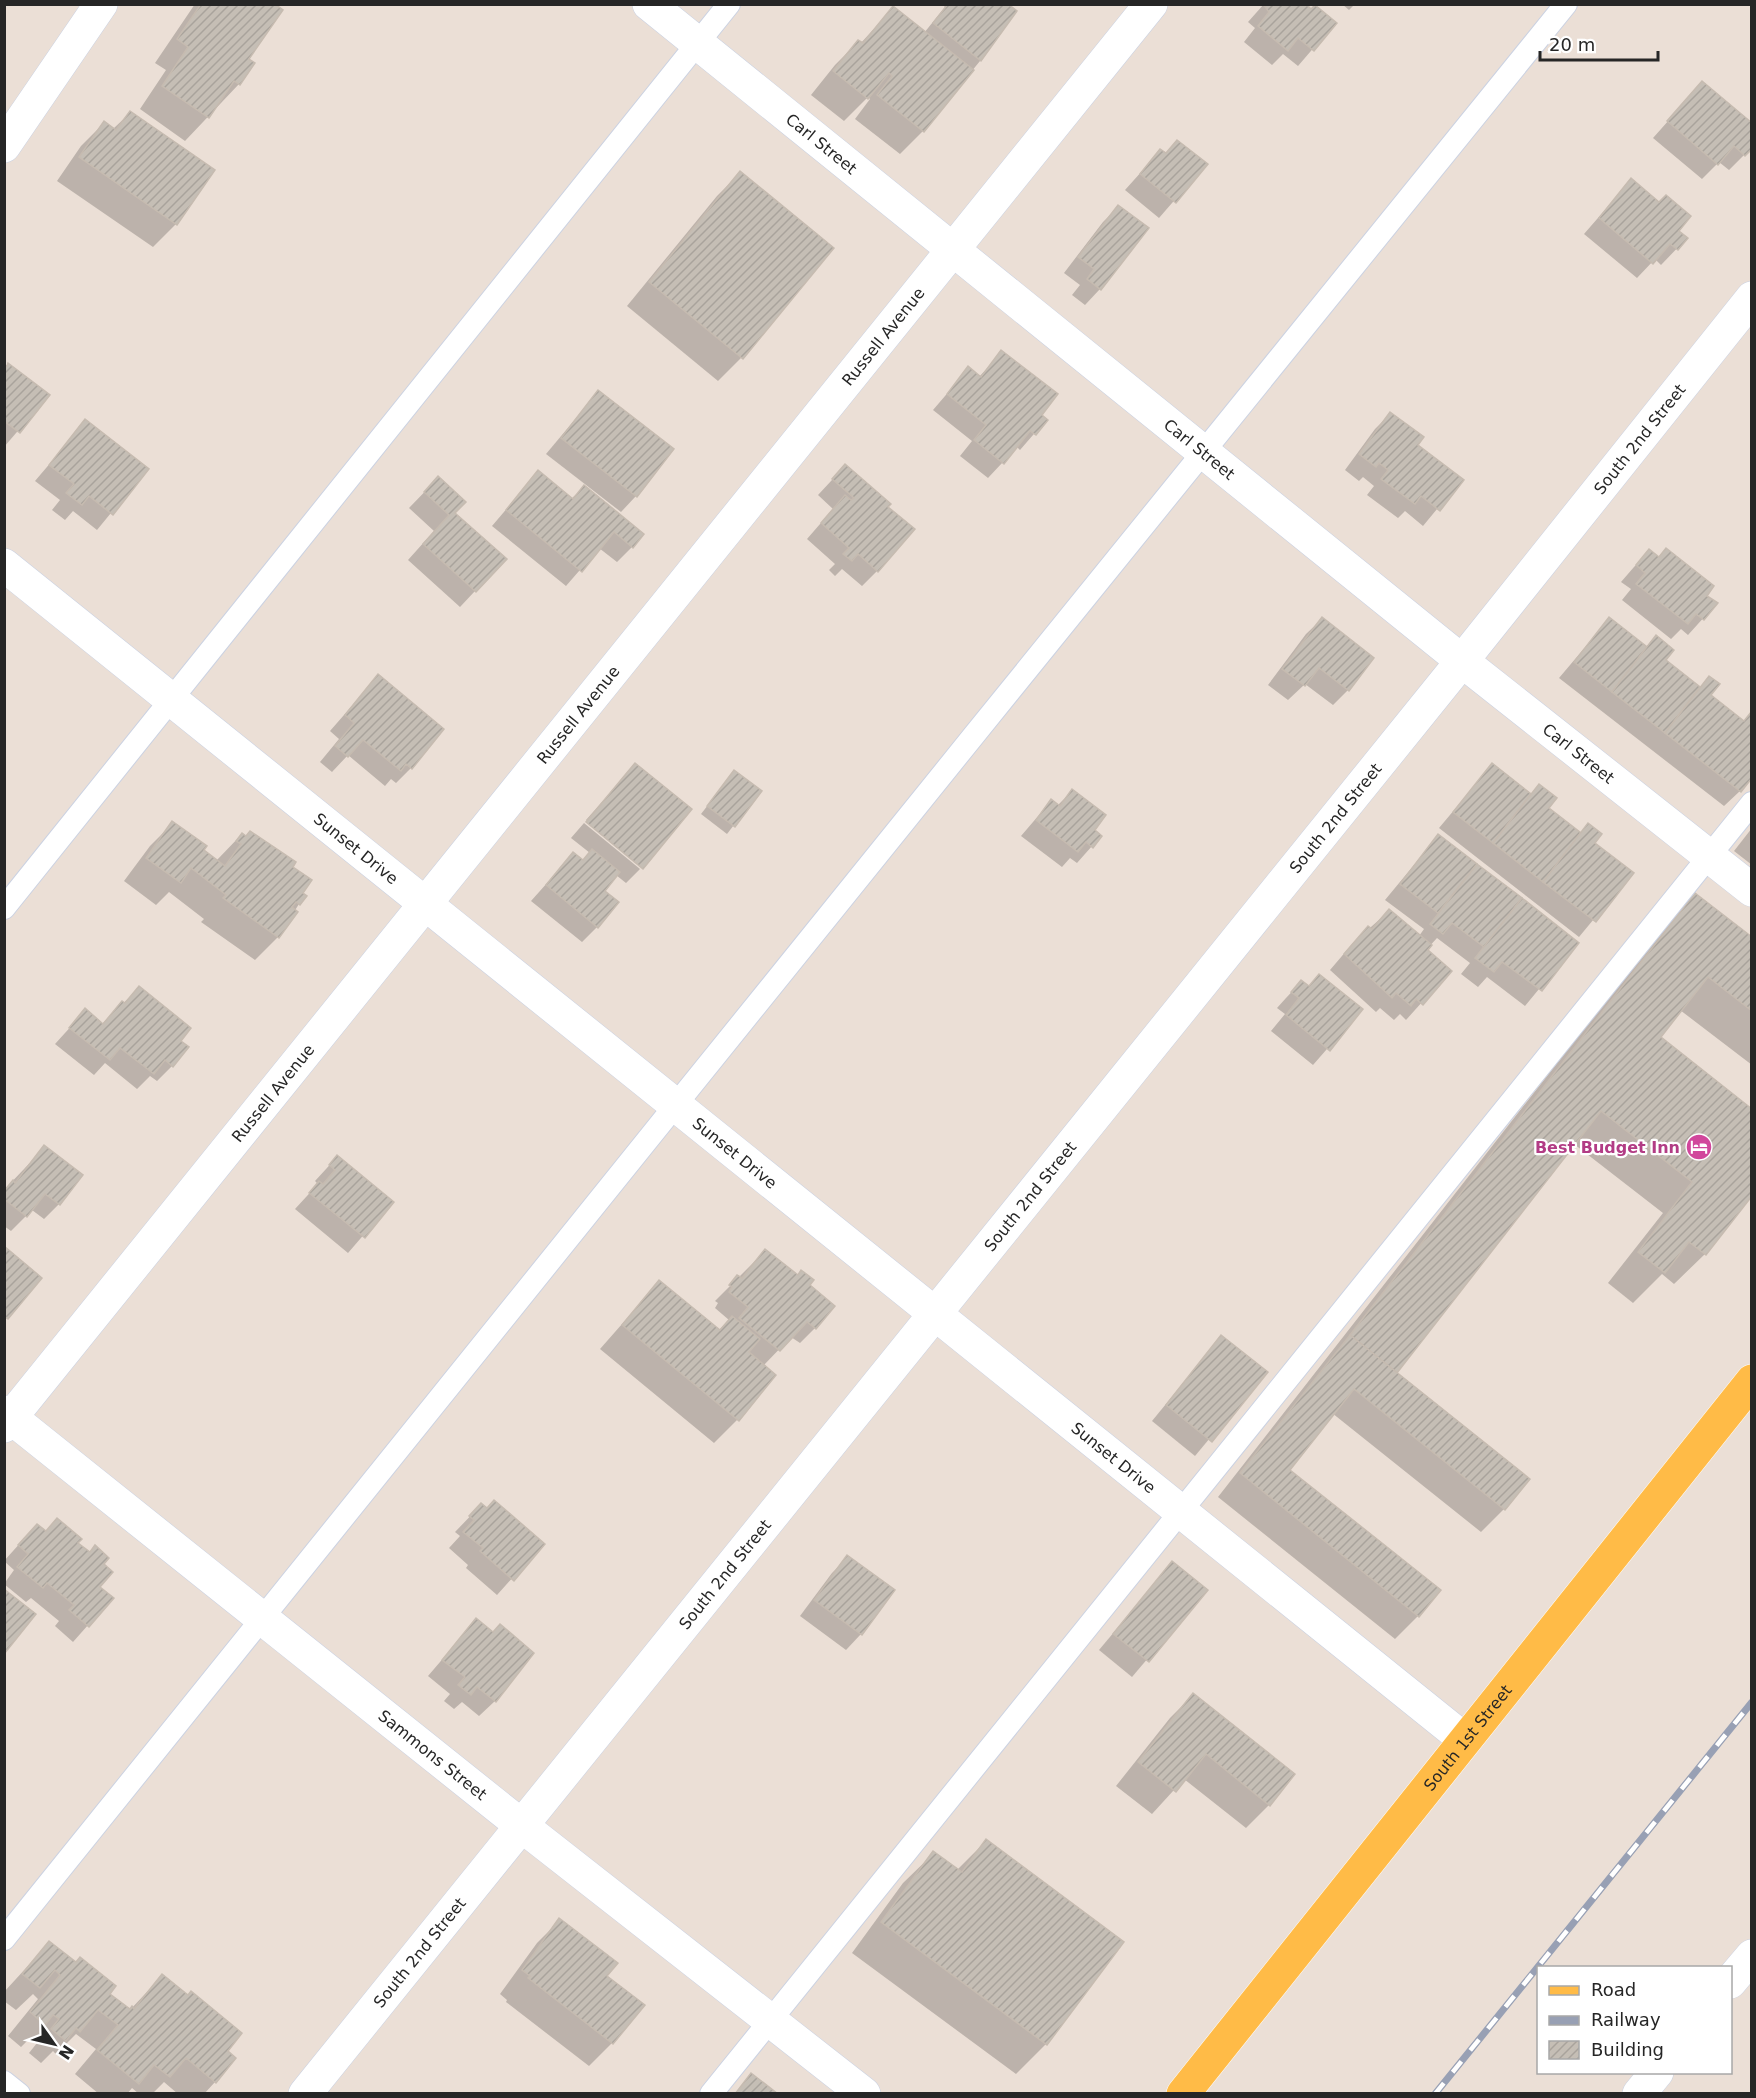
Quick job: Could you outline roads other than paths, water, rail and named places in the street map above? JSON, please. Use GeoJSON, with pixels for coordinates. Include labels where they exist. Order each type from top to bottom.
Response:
{"type":"FeatureCollection","features":[{"type":"Feature","properties":{"kind":"main road","name":"South 1st Street"},"geometry":{"type":"LineString","coordinates":[[1184,2094],[1752,1381]]}},
{"type":"Feature","properties":{"kind":"street"},"geometry":{"type":"LineString","coordinates":[[4,146],[101,4]]}},
{"type":"Feature","properties":{"kind":"street","name":"Carl Street"},"geometry":{"type":"LineString","coordinates":[[649,4],[1462,661],[1752,890]]}},
{"type":"Feature","properties":{"kind":"street","name":"Russell Avenue"},"geometry":{"type":"LineString","coordinates":[[7,1418],[428,904],[1151,4]]}},
{"type":"Feature","properties":{"kind":"street","name":"South 2nd Street"},"geometry":{"type":"LineString","coordinates":[[305,2094],[935,1316],[1752,298]]}},
{"type":"Feature","properties":{"kind":"street","name":"Sunset Drive"},"geometry":{"type":"LineString","coordinates":[[4,565],[1465,1740]]}},
{"type":"Feature","properties":{"kind":"street","name":"Sammons Street"},"geometry":{"type":"LineString","coordinates":[[7,1418],[864,2094]]}},
{"type":"Feature","properties":{"kind":"street"},"geometry":{"type":"LineString","coordinates":[[1732,1981],[1752,1956]]}},
{"type":"Feature","properties":{"kind":"street"},"geometry":{"type":"LineString","coordinates":[[1639,2094],[1655,2074]]}},
{"type":"Feature","properties":{"kind":"lane"},"geometry":{"type":"LineString","coordinates":[[4,908],[729,4]]}},
{"type":"Feature","properties":{"kind":"lane"},"geometry":{"type":"LineString","coordinates":[[4,1939],[260,1617],[676,1105],[1201,450],[1566,4]]}},
{"type":"Feature","properties":{"kind":"lane"},"geometry":{"type":"LineString","coordinates":[[711,2094],[1752,803]]}},
{"type":"Feature","properties":{"kind":"lane"},"geometry":{"type":"LineString","coordinates":[[4,2082],[19,2094]]}},
{"type":"Feature","properties":{"kind":"railway"},"geometry":{"type":"LineString","coordinates":[[1539,1966],[1752,1702]]}},
{"type":"Feature","properties":{"kind":"railway"},"geometry":{"type":"LineString","coordinates":[[1435,2094],[1537,1968]]}},
{"type":"Feature","properties":{"kind":"place","name":"Best Budget Inn"},"geometry":{"type":"Point","coordinates":[1699,1147]}}]}
